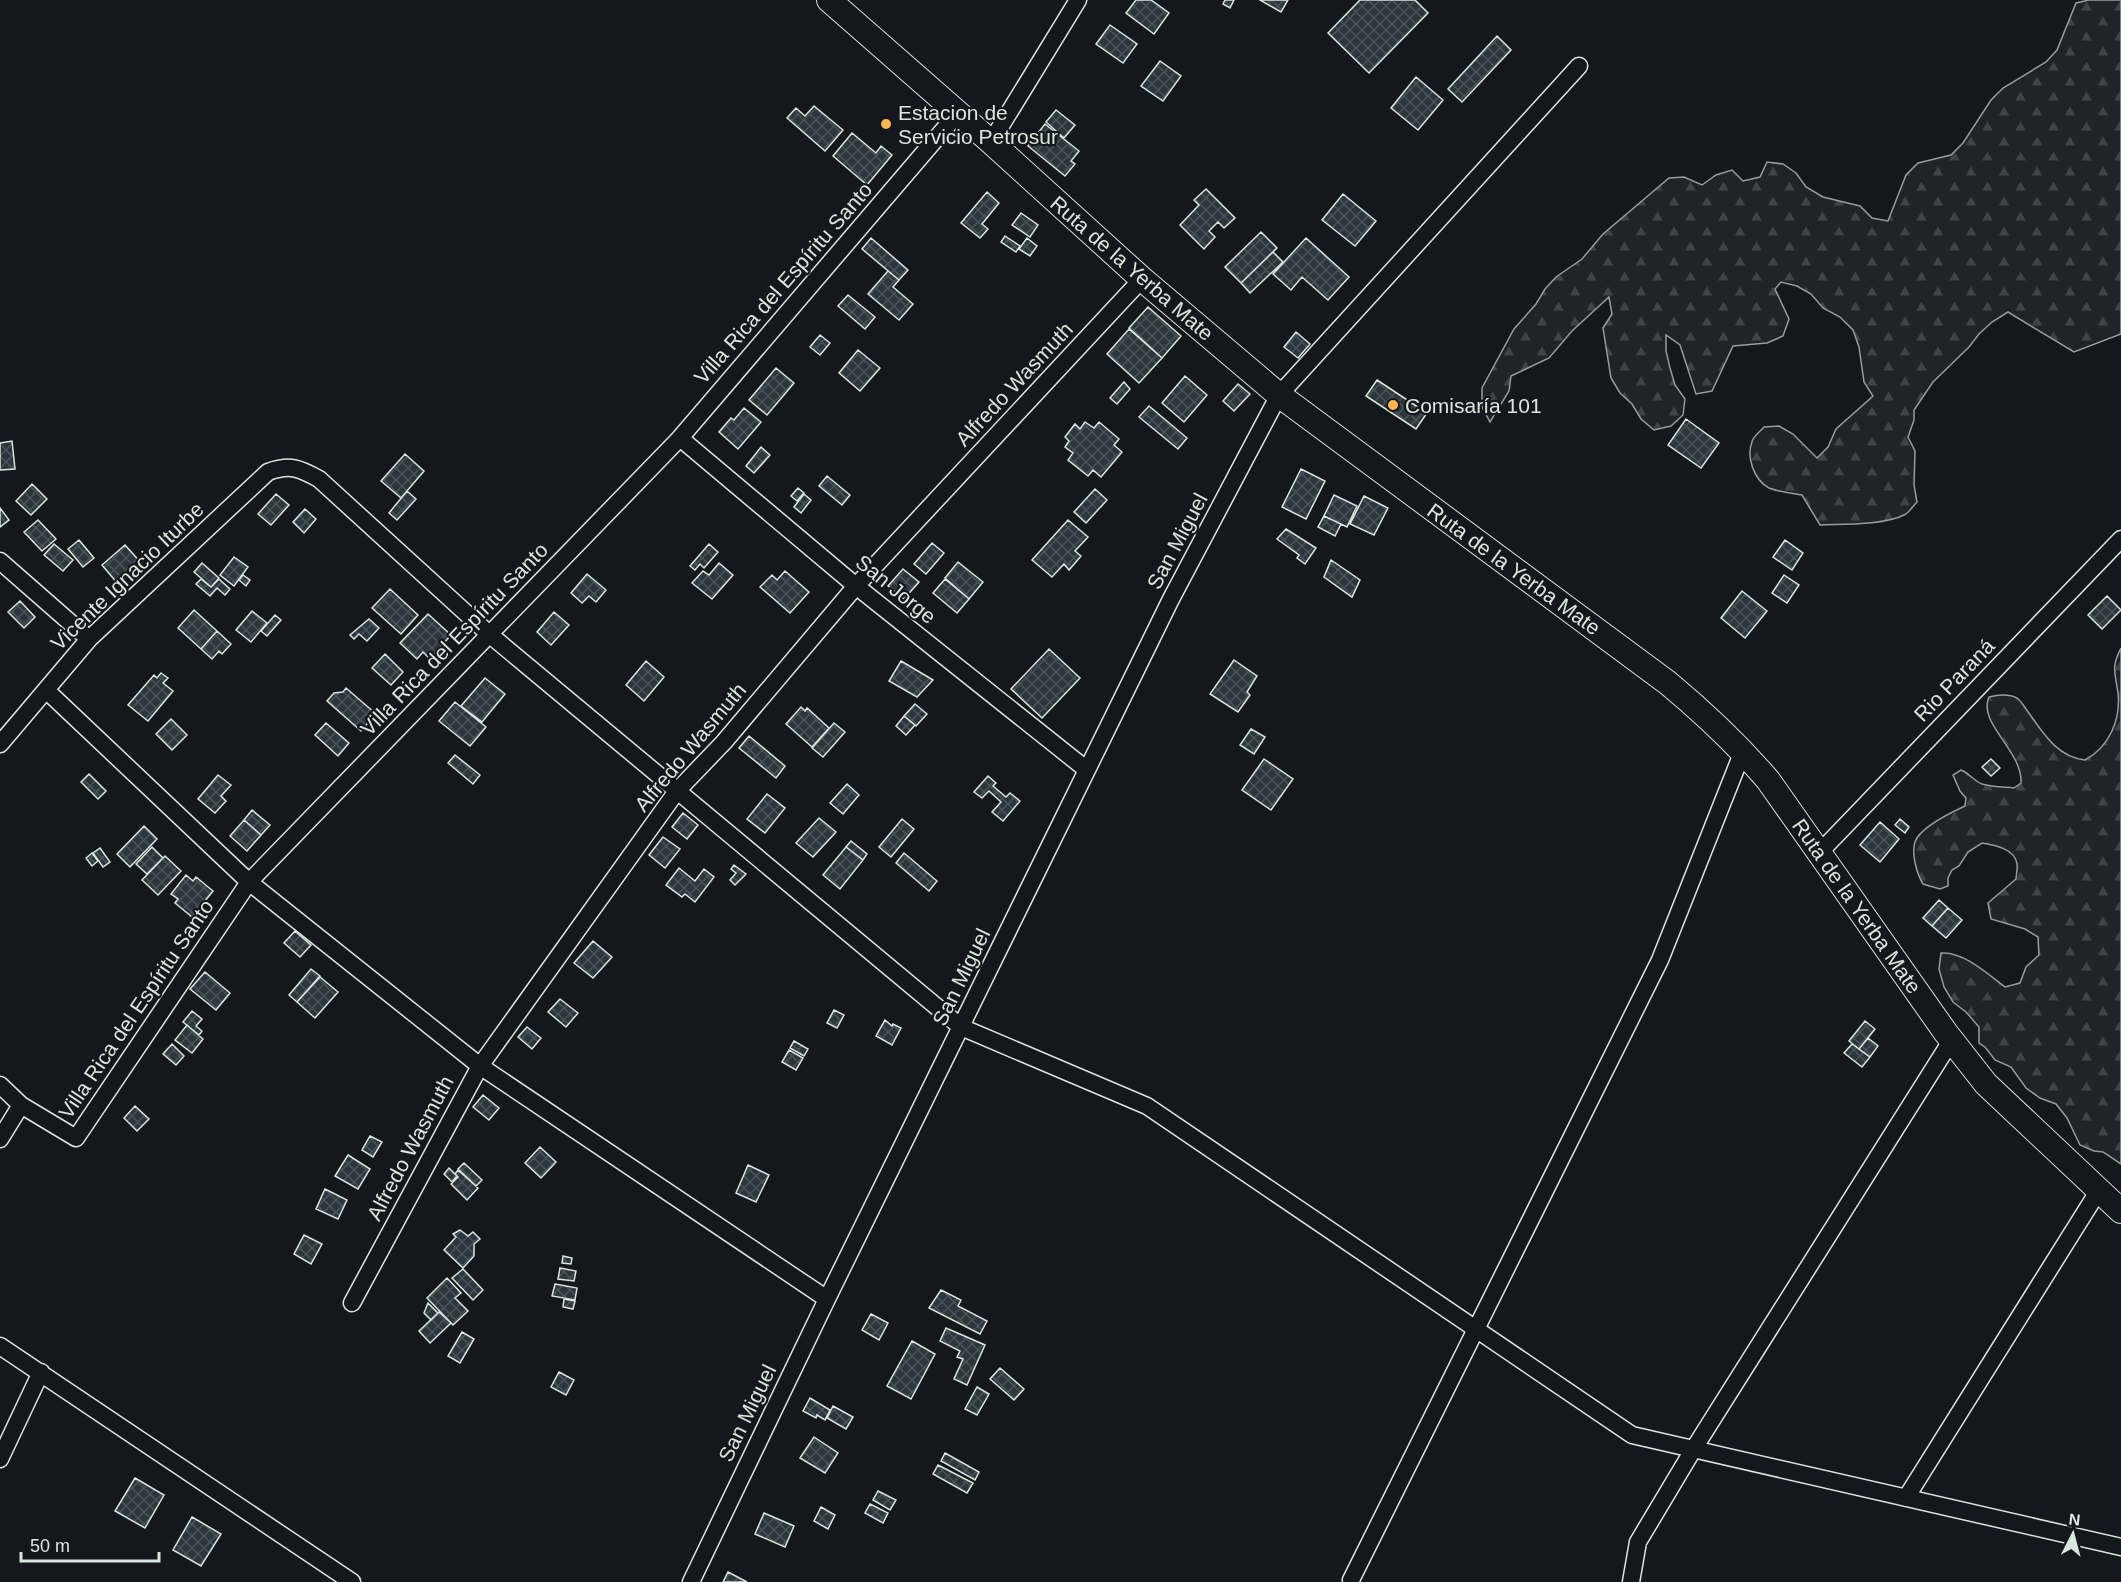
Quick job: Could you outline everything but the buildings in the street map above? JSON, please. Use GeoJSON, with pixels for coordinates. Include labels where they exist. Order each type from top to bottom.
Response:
{"type":"FeatureCollection","features":[{"type":"Feature","properties":{"kind":"main road","name":"Ruta de la Yerba Mate"},"geometry":{"type":"LineString","coordinates":[[829,0],[1142,279],[1279,395],[1668,683],[1712,721],[1743,751],[1768,780],[1951,1041],[1986,1084],[2121,1211]]}},
{"type":"Feature","properties":{"kind":"street"},"geometry":{"type":"LineString","coordinates":[[990,142],[1078,0]]}},
{"type":"Feature","properties":{"kind":"street","name":"San Miguel"},"geometry":{"type":"LineString","coordinates":[[691,1582],[827,1299],[1171,599],[1279,395],[1579,66]]}},
{"type":"Feature","properties":{"kind":"street","name":"Villa Rica del Espíritu Santo"},"geometry":{"type":"LineString","coordinates":[[21,1105],[76,1138],[249,882],[680,438],[958,113]]}},
{"type":"Feature","properties":{"kind":"street","name":"Alfredo Wasmuth"},"geometry":{"type":"LineString","coordinates":[[352,1304],[480,1066],[677,790],[724,742],[856,586],[1142,279]]}},
{"type":"Feature","properties":{"kind":"street","name":"San Jorge"},"geometry":{"type":"LineString","coordinates":[[680,438],[856,586],[1087,770]]}},
{"type":"Feature","properties":{"kind":"street","name":"Vicente Ignacio Iturbe"},"geometry":{"type":"LineString","coordinates":[[0,744],[89,639],[268,472],[284,466],[302,470],[319,479],[489,634]]}},
{"type":"Feature","properties":{"kind":"street","name":"Rio Paraná"},"geometry":{"type":"LineString","coordinates":[[1820,852],[2121,539]]}},
{"type":"Feature","properties":{"kind":"street"},"geometry":{"type":"LineString","coordinates":[[0,561],[89,639]]}},
{"type":"Feature","properties":{"kind":"street"},"geometry":{"type":"LineString","coordinates":[[489,634],[961,1027],[1147,1106],[1632,1436],[2121,1547]]}},
{"type":"Feature","properties":{"kind":"street"},"geometry":{"type":"LineString","coordinates":[[46,690],[249,882],[480,1066],[827,1299]]}},
{"type":"Feature","properties":{"kind":"street"},"geometry":{"type":"LineString","coordinates":[[1351,1580],[1660,960],[1743,751]]}},
{"type":"Feature","properties":{"kind":"street"},"geometry":{"type":"LineString","coordinates":[[1631,1582],[1638,1542],[1693,1450],[1951,1041]]}},
{"type":"Feature","properties":{"kind":"street"},"geometry":{"type":"LineString","coordinates":[[0,1085],[21,1105],[0,1139]]}},
{"type":"Feature","properties":{"kind":"street"},"geometry":{"type":"LineString","coordinates":[[1906,1498],[2099,1190]]}},
{"type":"Feature","properties":{"kind":"street"},"geometry":{"type":"LineString","coordinates":[[0,1346],[352,1582]]}},
{"type":"Feature","properties":{"kind":"street"},"geometry":{"type":"LineString","coordinates":[[0,1460],[41,1372]]}},
{"type":"Feature","properties":{"kind":"green space"},"geometry":{"type":"Polygon","coordinates":[[[2089,0],[2121,0],[2121,334],[2074,352],[2008,312],[1992,322],[1933,382],[1914,410],[1914,420],[1908,437],[1915,451],[1914,485],[1917,502],[1906,514],[1886,521],[1820,525],[1802,495],[1769,488],[1755,474],[1750,448],[1754,438],[1764,427],[1779,426],[1793,434],[1817,458],[1828,447],[1836,429],[1873,396],[1864,382],[1859,347],[1853,330],[1840,317],[1823,308],[1811,294],[1797,286],[1781,282],[1775,289],[1789,319],[1783,336],[1767,343],[1733,346],[1712,391],[1696,394],[1680,345],[1666,335],[1666,351],[1675,385],[1685,399],[1683,415],[1671,426],[1654,430],[1641,419],[1611,378],[1603,328],[1612,314],[1609,297],[1572,331],[1549,358],[1511,376],[1509,391],[1490,422],[1482,407],[1482,388],[1514,329],[1556,277],[1582,259],[1603,234],[1669,178],[1684,177],[1702,185],[1716,175],[1732,170],[1743,181],[1760,177],[1767,162],[1783,164],[1796,173],[1806,187],[1823,197],[1860,206],[1872,218],[1888,221],[1906,175],[1918,163],[1951,155],[1963,143],[1991,100],[2003,88],[2046,62],[2057,50],[2076,3],[2089,0]]]}},
{"type":"Feature","properties":{"kind":"green space"},"geometry":{"type":"Polygon","coordinates":[[[2121,648],[2121,1164],[2103,1152],[2080,1145],[2067,1118],[2056,1104],[2040,1098],[2026,1088],[2011,1067],[1995,1060],[1979,1043],[1979,1027],[1966,1012],[1953,1002],[1944,987],[1939,969],[1941,953],[1949,953],[1966,959],[2005,987],[2020,983],[2026,967],[2039,955],[2038,937],[2025,929],[1991,919],[1988,903],[2016,879],[2017,866],[2013,855],[2004,849],[1982,843],[1968,852],[1959,866],[1952,870],[1948,878],[1948,886],[1940,889],[1923,884],[1914,852],[1915,842],[1923,831],[1965,806],[1966,798],[1953,775],[1961,770],[1979,783],[1994,786],[2014,788],[2021,783],[2020,771],[2015,760],[1989,717],[1987,707],[1989,697],[2003,695],[2017,698],[2051,742],[2066,754],[2085,760],[2101,748],[2115,723],[2118,693],[2115,665],[2121,648]]]}},
{"type":"Feature","properties":{"kind":"place","name":"Estacion de Servicio Petrosur"},"geometry":{"type":"Point","coordinates":[886,124]}},
{"type":"Feature","properties":{"kind":"place","name":"Comisaría 101"},"geometry":{"type":"Point","coordinates":[1393,405]}}]}
